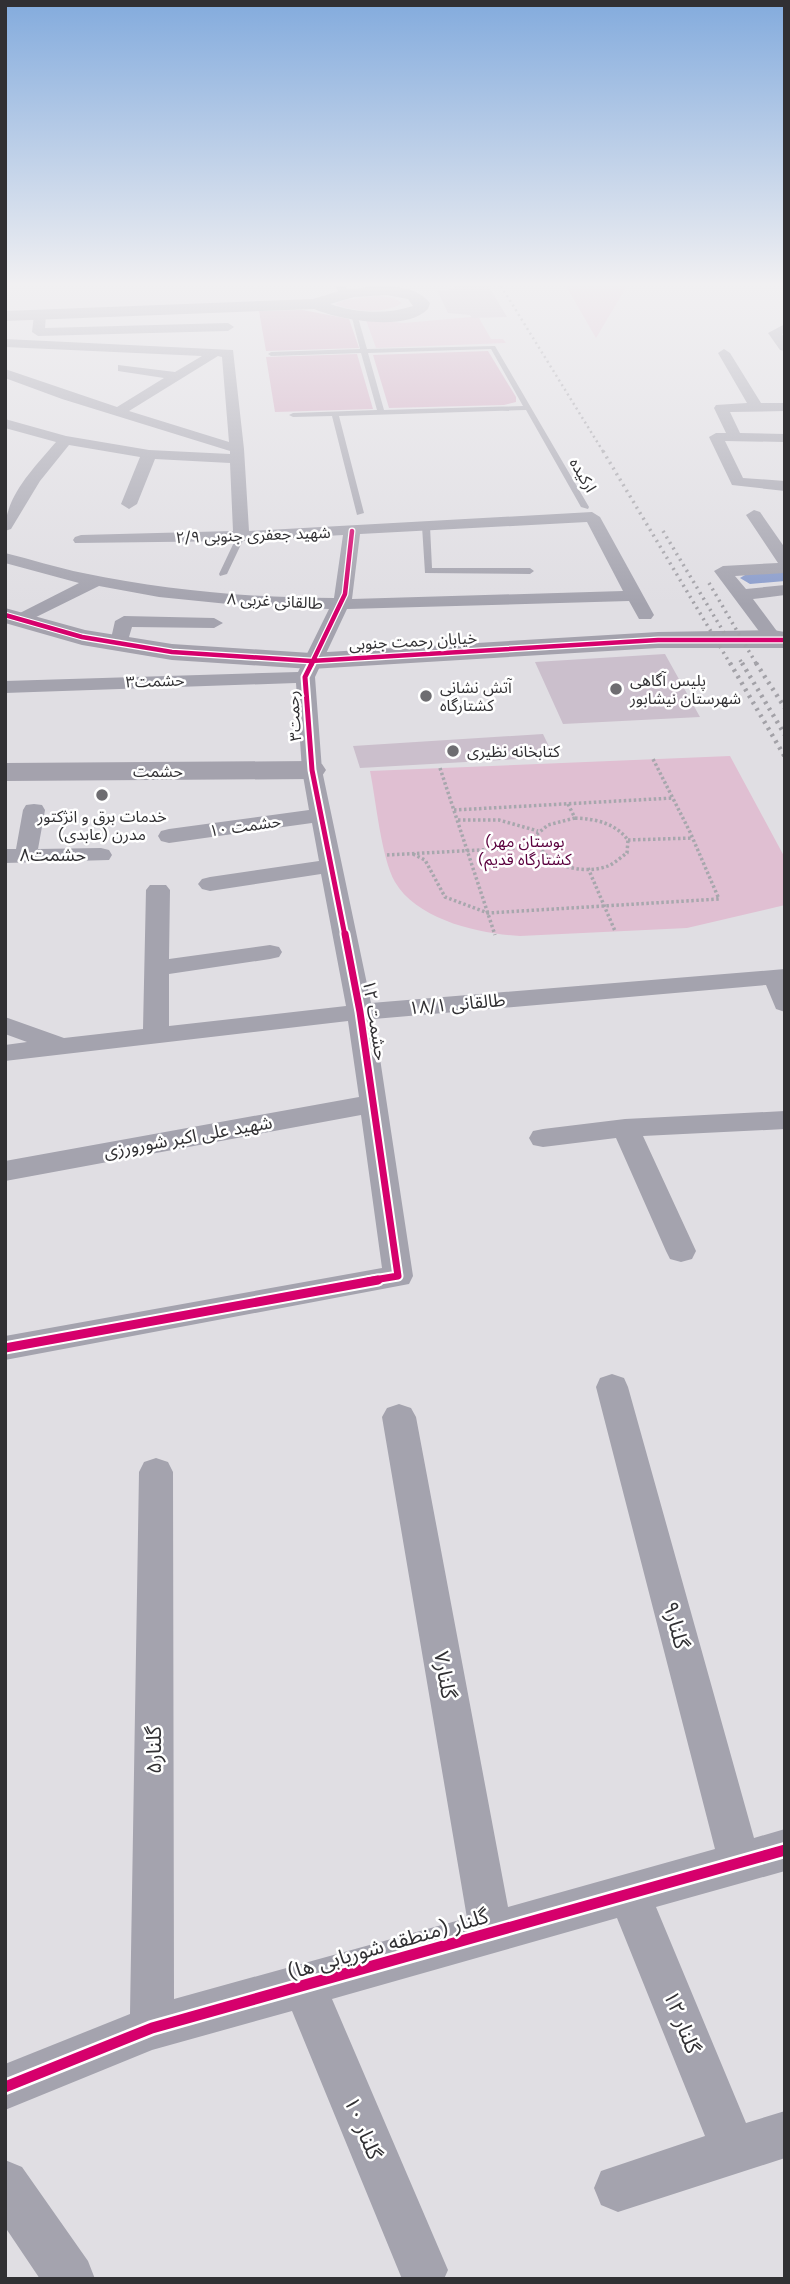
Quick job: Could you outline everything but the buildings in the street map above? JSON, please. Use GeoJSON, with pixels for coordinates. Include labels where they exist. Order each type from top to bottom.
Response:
{"type":"FeatureCollection","features":[{"type":"Feature","properties":{"kind":"street"},"geometry":{"type":"LineString","coordinates":[[51,393],[67,400],[172,429],[237,454]]}},
{"type":"Feature","properties":{"kind":"street"},"geometry":{"type":"LineString","coordinates":[[67,400],[90,393]]}},
{"type":"Feature","properties":{"kind":"street"},"geometry":{"type":"LineString","coordinates":[[118,412],[150,393]]}},
{"type":"Feature","properties":{"kind":"street"},"geometry":{"type":"LineString","coordinates":[[227,393],[237,454],[241,536]]}},
{"type":"Feature","properties":{"kind":"street"},"geometry":{"type":"LineString","coordinates":[[748,393],[757,408]]}},
{"type":"Feature","properties":{"kind":"street"},"geometry":{"type":"LineString","coordinates":[[721,408],[785,407]]}},
{"type":"Feature","properties":{"kind":"street"},"geometry":{"type":"LineString","coordinates":[[721,408],[785,416]]}},
{"type":"Feature","properties":{"kind":"street"},"geometry":{"type":"LineString","coordinates":[[721,408],[735,437]]}},
{"type":"Feature","properties":{"kind":"street"},"geometry":{"type":"LineString","coordinates":[[172,429],[188,415]]}},
{"type":"Feature","properties":{"kind":"street"},"geometry":{"type":"LineString","coordinates":[[5,423],[34,425],[65,440],[149,454],[237,454]]}},
{"type":"Feature","properties":{"kind":"street"},"geometry":{"type":"LineString","coordinates":[[785,438],[716,437],[737,482],[785,486]]}},
{"type":"Feature","properties":{"kind":"street"},"geometry":{"type":"LineString","coordinates":[[5,526],[33,479],[65,440]]}},
{"type":"Feature","properties":{"kind":"street"},"geometry":{"type":"LineString","coordinates":[[129,504],[149,454]]}},
{"type":"Feature","properties":{"kind":"street"},"geometry":{"type":"LineString","coordinates":[[589,512],[646,615]]}},
{"type":"Feature","properties":{"kind":"street","name":"شهید جعفری جنوبی ۲/۹"},"geometry":{"type":"LineString","coordinates":[[81,540],[352,531],[589,512]]}},
{"type":"Feature","properties":{"kind":"street"},"geometry":{"type":"LineString","coordinates":[[754,514],[785,561]]}},
{"type":"Feature","properties":{"kind":"street"},"geometry":{"type":"LineString","coordinates":[[308,669],[342,599],[352,531]]}},
{"type":"Feature","properties":{"kind":"street","name":"طالقانی غربی ۸"},"geometry":{"type":"LineString","coordinates":[[5,546],[142,584]]}},
{"type":"Feature","properties":{"kind":"street","name":"طالقانی غربی ۸"},"geometry":{"type":"LineString","coordinates":[[5,558],[94,582],[142,584],[260,602],[631,591]]}},
{"type":"Feature","properties":{"kind":"street"},"geometry":{"type":"LineString","coordinates":[[779,639],[723,571],[785,568]]}},
{"type":"Feature","properties":{"kind":"street"},"geometry":{"type":"LineString","coordinates":[[10,622],[94,582]]}},
{"type":"Feature","properties":{"kind":"street"},"geometry":{"type":"LineString","coordinates":[[741,595],[785,590]]}},
{"type":"Feature","properties":{"kind":"street","name":"خیابان رحمت جنوبی"},"geometry":{"type":"LineString","coordinates":[[10,622],[55,631],[122,632],[172,652],[308,669],[658,640],[779,639]]}},
{"type":"Feature","properties":{"kind":"street"},"geometry":{"type":"LineString","coordinates":[[122,632],[214,624]]}},
{"type":"Feature","properties":{"kind":"street","name":"حشمت۳"},"geometry":{"type":"LineString","coordinates":[[5,687],[308,669]]}},
{"type":"Feature","properties":{"kind":"street","name":"رحمت۳"},"geometry":{"type":"LineString","coordinates":[[308,669],[312,770]]}},
{"type":"Feature","properties":{"kind":"street","name":"حشمت"},"geometry":{"type":"LineString","coordinates":[[5,772],[312,770]]}},
{"type":"Feature","properties":{"kind":"street","name":"حشمت ۱۲"},"geometry":{"type":"LineString","coordinates":[[5,1348],[398,1276],[371,1104],[360,1012],[312,770]]}},
{"type":"Feature","properties":{"kind":"street"},"geometry":{"type":"LineString","coordinates":[[15,855],[34,810]]}},
{"type":"Feature","properties":{"kind":"street","name":"حشمت ۱۰"},"geometry":{"type":"LineString","coordinates":[[169,836],[321,816]]}},
{"type":"Feature","properties":{"kind":"street","name":"حشمت۸"},"geometry":{"type":"LineString","coordinates":[[15,855],[101,855]]}},
{"type":"Feature","properties":{"kind":"street"},"geometry":{"type":"LineString","coordinates":[[210,884],[331,866]]}},
{"type":"Feature","properties":{"kind":"street"},"geometry":{"type":"LineString","coordinates":[[156,1037],[158,890]]}},
{"type":"Feature","properties":{"kind":"street"},"geometry":{"type":"LineString","coordinates":[[159,968],[270,952]]}},
{"type":"Feature","properties":{"kind":"street"},"geometry":{"type":"LineString","coordinates":[[780,976],[785,1004]]}},
{"type":"Feature","properties":{"kind":"street","name":"طالقانی ۱۸/۱"},"geometry":{"type":"LineString","coordinates":[[5,1053],[360,1012],[780,976]]}},
{"type":"Feature","properties":{"kind":"street"},"geometry":{"type":"LineString","coordinates":[[5,1025],[64,1047]]}},
{"type":"Feature","properties":{"kind":"street","name":"شهید علی اکبر شورورزی"},"geometry":{"type":"LineString","coordinates":[[5,1171],[371,1104]]}},
{"type":"Feature","properties":{"kind":"street"},"geometry":{"type":"LineString","coordinates":[[543,1138],[625,1128],[785,1120]]}},
{"type":"Feature","properties":{"kind":"street"},"geometry":{"type":"LineString","coordinates":[[625,1128],[681,1251]]}},
{"type":"Feature","properties":{"kind":"street","name":"گلنار۹"},"geometry":{"type":"LineString","coordinates":[[612,1387],[740,1863]]}},
{"type":"Feature","properties":{"kind":"street","name":"گلنار۷"},"geometry":{"type":"LineString","coordinates":[[399,1417],[491,1933]]}},
{"type":"Feature","properties":{"kind":"street","name":"گلنار۵"},"geometry":{"type":"LineString","coordinates":[[152,2028],[156,1472]]}},
{"type":"Feature","properties":{"kind":"street","name":"گلنار (منطقه شوریابی ها)"},"geometry":{"type":"LineString","coordinates":[[5,2087],[152,2028],[785,1850]]}},
{"type":"Feature","properties":{"kind":"street","name":"گلنار ۱۲"},"geometry":{"type":"LineString","coordinates":[[629,1894],[734,2150]]}},
{"type":"Feature","properties":{"kind":"street","name":"گلنار ۱۰"},"geometry":{"type":"LineString","coordinates":[[304,1986],[423,2270]]}},
{"type":"Feature","properties":{"kind":"street"},"geometry":{"type":"LineString","coordinates":[[618,2188],[785,2134]]}},
{"type":"Feature","properties":{"kind":"street"},"geometry":{"type":"LineString","coordinates":[[5,2184],[70,2279]]}},
{"type":"Feature","properties":{"kind":"lane"},"geometry":{"type":"LineString","coordinates":[[376,393],[381,412]]}},
{"type":"Feature","properties":{"kind":"lane","name":"ارکیده"},"geometry":{"type":"LineString","coordinates":[[518,393],[589,512]]}},
{"type":"Feature","properties":{"kind":"lane"},"geometry":{"type":"LineString","coordinates":[[293,415],[527,408]]}},
{"type":"Feature","properties":{"kind":"lane"},"geometry":{"type":"LineString","coordinates":[[335,414],[360,513]]}},
{"type":"Feature","properties":{"kind":"lane"},"geometry":{"type":"LineString","coordinates":[[426,526],[428,571],[530,571]]}},
{"type":"Feature","properties":{"kind":"lane"},"geometry":{"type":"LineString","coordinates":[[223,574],[241,536]]}},
{"type":"Feature","properties":{"kind":"path"},"geometry":{"type":"LineString","coordinates":[[413,853],[425,860],[433,871],[437,885],[445,897],[488,913],[719,900],[693,838],[653,759]]}},
{"type":"Feature","properties":{"kind":"path"},"geometry":{"type":"LineString","coordinates":[[440,768],[495,935]]}},
{"type":"Feature","properties":{"kind":"path"},"geometry":{"type":"LineString","coordinates":[[454,810],[674,798]]}},
{"type":"Feature","properties":{"kind":"path"},"geometry":{"type":"LineString","coordinates":[[568,804],[575,818]]}},
{"type":"Feature","properties":{"kind":"path"},"geometry":{"type":"LineString","coordinates":[[575,818],[606,823],[618,829],[628,840],[627,853],[621,860],[610,865],[588,868],[552,862],[535,847],[534,839],[538,831],[547,824],[575,818]]}},
{"type":"Feature","properties":{"kind":"path"},"geometry":{"type":"LineString","coordinates":[[458,820],[499,820],[538,831]]}},
{"type":"Feature","properties":{"kind":"path"},"geometry":{"type":"LineString","coordinates":[[628,840],[693,838]]}},
{"type":"Feature","properties":{"kind":"path"},"geometry":{"type":"LineString","coordinates":[[387,855],[535,847]]}},
{"type":"Feature","properties":{"kind":"path"},"geometry":{"type":"LineString","coordinates":[[588,868],[615,931]]}},
{"type":"Feature","properties":{"kind":"green space","name":"(بوستان مهر (کشتارگاه قدیم"},"geometry":{"type":"Polygon","coordinates":[[[730,756],[785,858],[785,905],[687,928],[520,936],[487,932],[451,922],[418,906],[405,895],[395,882],[386,858],[370,771],[730,756]]]}},
{"type":"Feature","properties":{"kind":"shaded area"},"geometry":{"type":"Polygon","coordinates":[[[272,393],[368,393],[373,409],[275,412],[272,393]]]}},
{"type":"Feature","properties":{"kind":"shaded area"},"geometry":{"type":"Polygon","coordinates":[[[384,393],[513,393],[516,397],[516,402],[504,405],[389,408],[384,393]]]}},
{"type":"Feature","properties":{"kind":"waterway"},"geometry":{"type":"LineString","coordinates":[[750,578],[785,575]]}},
{"type":"Feature","properties":{"kind":"railway"},"geometry":{"type":"LineString","coordinates":[[567,393],[604,453]]}},
{"type":"Feature","properties":{"kind":"railway"},"geometry":{"type":"LineString","coordinates":[[603,451],[731,665]]}},
{"type":"Feature","properties":{"kind":"railway"},"geometry":{"type":"LineString","coordinates":[[663,531],[726,636]]}},
{"type":"Feature","properties":{"kind":"railway"},"geometry":{"type":"LineString","coordinates":[[709,583],[757,665]]}},
{"type":"Feature","properties":{"kind":"railway"},"geometry":{"type":"LineString","coordinates":[[740,660],[743,665]]}},
{"type":"Feature","properties":{"kind":"railway"},"geometry":{"type":"LineString","coordinates":[[730,663],[785,757]]}},
{"type":"Feature","properties":{"kind":"railway"},"geometry":{"type":"LineString","coordinates":[[742,663],[785,735]]}},
{"type":"Feature","properties":{"kind":"railway"},"geometry":{"type":"LineString","coordinates":[[756,663],[785,708]]}},
{"type":"Feature","properties":{"kind":"cycle path"},"geometry":{"type":"LineString","coordinates":[[5,1348],[398,1276],[360,1012],[312,770],[305,677],[345,594],[352,531]]}},
{"type":"Feature","properties":{"kind":"cycle path"},"geometry":{"type":"LineString","coordinates":[[5,615],[82,637],[172,652],[311,661],[658,640],[785,640]]}},
{"type":"Feature","properties":{"kind":"cycle path"},"geometry":{"type":"LineString","coordinates":[[5,2087],[152,2028],[785,1850]]}},
{"type":"Feature","properties":{"kind":"place","name":"پلیس آگاهی شهرستان نیشابور"},"geometry":{"type":"Point","coordinates":[616,689]}},
{"type":"Feature","properties":{"kind":"place","name":"آتش نشانی کشتارگاه"},"geometry":{"type":"Point","coordinates":[426,696]}},
{"type":"Feature","properties":{"kind":"place","name":"کتابخانه نظیری"},"geometry":{"type":"Point","coordinates":[453,751]}},
{"type":"Feature","properties":{"kind":"place","name":"خدمات برق و انژکتور مدرن (عابدی)"},"geometry":{"type":"Point","coordinates":[102,795]}}]}
